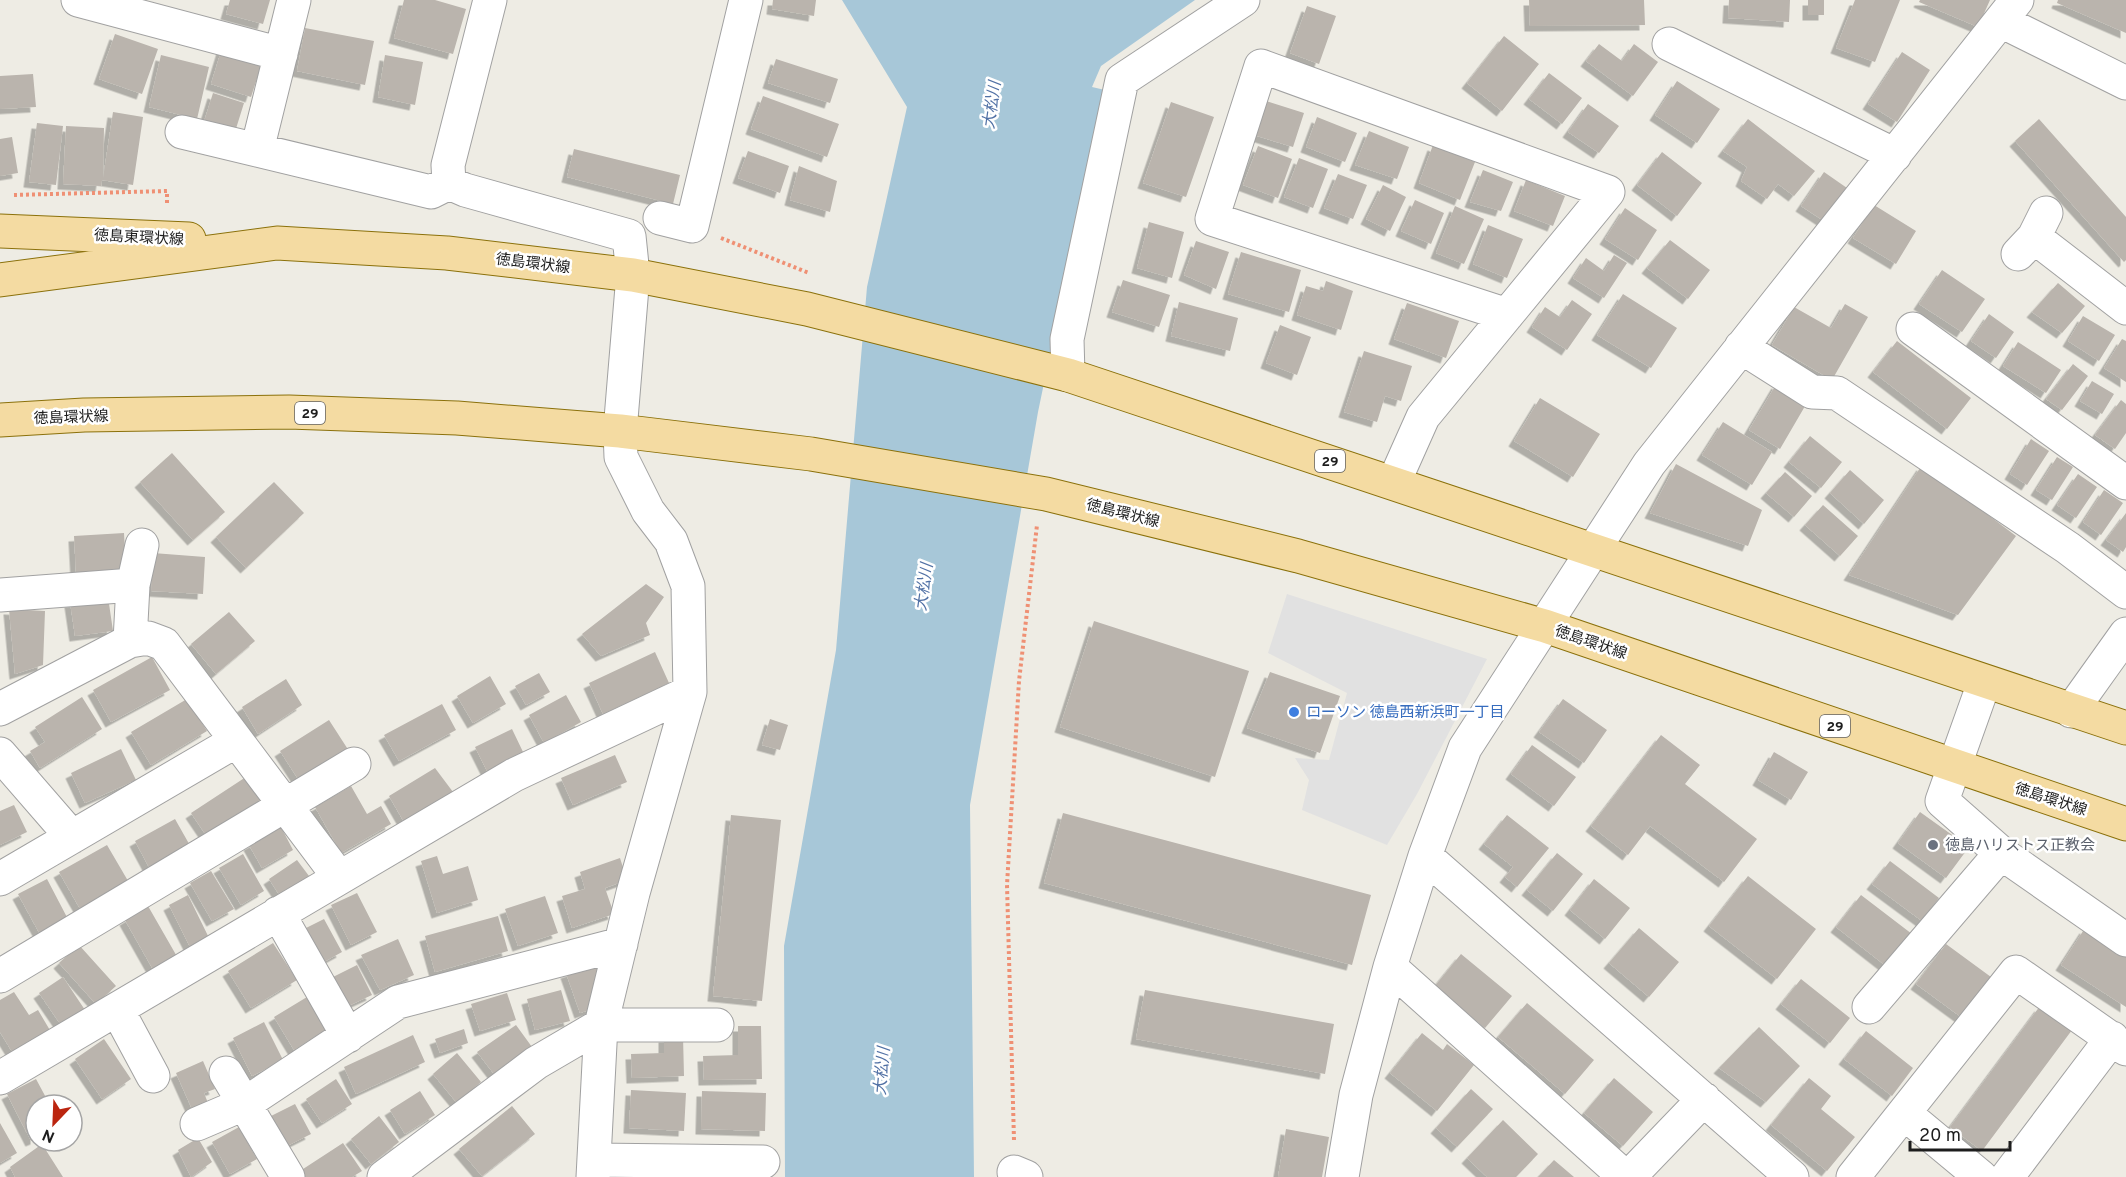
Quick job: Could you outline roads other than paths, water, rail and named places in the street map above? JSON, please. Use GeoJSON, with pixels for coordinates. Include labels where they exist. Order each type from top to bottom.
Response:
{"type":"FeatureCollection","features":[{"type":"Feature","properties":{"kind":"main road","name":"徳島東環状線"},"geometry":{"type":"LineString","coordinates":[[0,231],[278,243]]}},
{"type":"Feature","properties":{"kind":"main road","name":"徳島環状線"},"geometry":{"type":"LineString","coordinates":[[0,279],[278,243],[447,253],[633,275],[807,309],[1062,374],[1394,482],[1591,551],[2126,728]]}},
{"type":"Feature","properties":{"kind":"main road","name":"徳島環状線"},"geometry":{"type":"LineString","coordinates":[[0,420],[84,415],[289,412],[457,418],[620,431],[811,454],[1041,493],[1298,556],[1545,626],[2126,824]]}},
{"type":"Feature","properties":{"kind":"street"},"geometry":{"type":"LineString","coordinates":[[256,150],[294,0]]}},
{"type":"Feature","properties":{"kind":"street"},"geometry":{"type":"LineString","coordinates":[[449,183],[448,165],[490,0]]}},
{"type":"Feature","properties":{"kind":"street"},"geometry":{"type":"LineString","coordinates":[[660,218],[692,226],[746,0]]}},
{"type":"Feature","properties":{"kind":"street"},"geometry":{"type":"LineString","coordinates":[[1062,374],[1067,339],[1122,80],[1243,0]]}},
{"type":"Feature","properties":{"kind":"street"},"geometry":{"type":"LineString","coordinates":[[92,2],[281,54]]}},
{"type":"Feature","properties":{"kind":"street"},"geometry":{"type":"LineString","coordinates":[[1342,1177],[1356,1095],[1390,967],[1425,855],[1465,748],[1649,464],[2009,10],[2126,83]]}},
{"type":"Feature","properties":{"kind":"street"},"geometry":{"type":"LineString","coordinates":[[1670,44],[1894,155]]}},
{"type":"Feature","properties":{"kind":"street"},"geometry":{"type":"LineString","coordinates":[[1394,482],[1423,417],[1507,315],[1608,192],[1261,66],[1212,219],[1507,315]]}},
{"type":"Feature","properties":{"kind":"street"},"geometry":{"type":"LineString","coordinates":[[182,132],[431,192],[449,183]]}},
{"type":"Feature","properties":{"kind":"street"},"geometry":{"type":"LineString","coordinates":[[449,183],[465,190],[629,236],[633,275],[620,431],[621,457],[648,511],[671,542],[688,586],[690,692],[666,771],[601,1025],[593,1169],[763,1162]]}},
{"type":"Feature","properties":{"kind":"street"},"geometry":{"type":"LineString","coordinates":[[2032,234],[2126,308]]}},
{"type":"Feature","properties":{"kind":"street"},"geometry":{"type":"LineString","coordinates":[[1913,328],[2126,483]]}},
{"type":"Feature","properties":{"kind":"street"},"geometry":{"type":"LineString","coordinates":[[1741,347],[1812,392],[1837,393],[2068,548],[2126,592]]}},
{"type":"Feature","properties":{"kind":"street"},"geometry":{"type":"LineString","coordinates":[[130,641],[133,585],[142,545]]}},
{"type":"Feature","properties":{"kind":"street"},"geometry":{"type":"LineString","coordinates":[[0,595],[133,585]]}},
{"type":"Feature","properties":{"kind":"street"},"geometry":{"type":"LineString","coordinates":[[2071,711],[2126,634]]}},
{"type":"Feature","properties":{"kind":"street"},"geometry":{"type":"LineString","coordinates":[[0,709],[130,641],[148,638],[164,644],[339,877]]}},
{"type":"Feature","properties":{"kind":"street"},"geometry":{"type":"LineString","coordinates":[[1984,682],[1942,801],[2001,853],[2126,940]]}},
{"type":"Feature","properties":{"kind":"street"},"geometry":{"type":"LineString","coordinates":[[0,1078],[514,775],[690,692]]}},
{"type":"Feature","properties":{"kind":"street"},"geometry":{"type":"LineString","coordinates":[[0,879],[236,741]]}},
{"type":"Feature","properties":{"kind":"street"},"geometry":{"type":"LineString","coordinates":[[0,754],[72,837]]}},
{"type":"Feature","properties":{"kind":"street"},"geometry":{"type":"LineString","coordinates":[[0,976],[354,764]]}},
{"type":"Feature","properties":{"kind":"street"},"geometry":{"type":"LineString","coordinates":[[1869,1007],[2001,853]]}},
{"type":"Feature","properties":{"kind":"street"},"geometry":{"type":"LineString","coordinates":[[1425,855],[1792,1177]]}},
{"type":"Feature","properties":{"kind":"street"},"geometry":{"type":"LineString","coordinates":[[278,913],[348,1036]]}},
{"type":"Feature","properties":{"kind":"street"},"geometry":{"type":"LineString","coordinates":[[197,1124],[246,1103],[398,1002],[621,944]]}},
{"type":"Feature","properties":{"kind":"street"},"geometry":{"type":"LineString","coordinates":[[1390,967],[1627,1177],[1704,1099]]}},
{"type":"Feature","properties":{"kind":"street"},"geometry":{"type":"LineString","coordinates":[[1853,1177],[2016,972],[2119,1044],[2007,1177]]}},
{"type":"Feature","properties":{"kind":"street"},"geometry":{"type":"LineString","coordinates":[[117,1009],[153,1076]]}},
{"type":"Feature","properties":{"kind":"street"},"geometry":{"type":"LineString","coordinates":[[384,1177],[536,1063],[601,1025],[717,1025]]}},
{"type":"Feature","properties":{"kind":"street"},"geometry":{"type":"LineString","coordinates":[[226,1072],[288,1177]]}},
{"type":"Feature","properties":{"kind":"street"},"geometry":{"type":"LineString","coordinates":[[1904,1113],[1981,1177]]}},
{"type":"Feature","properties":{"kind":"water","name":"大松川"},"geometry":{"type":"Polygon","coordinates":[[[842,0],[1195,0],[1101,66],[1092,87],[1105,90],[1038,412],[970,805],[974,1177],[785,1177],[784,946],[836,650],[867,287],[907,107],[842,0]]]}},
{"type":"Feature","properties":{"kind":"place","name":"ローソン 徳島西新浜町一丁目"},"geometry":{"type":"Point","coordinates":[1294,712]}},
{"type":"Feature","properties":{"kind":"place","name":"徳島ハリストス正教会"},"geometry":{"type":"Point","coordinates":[1933,845]}}]}
